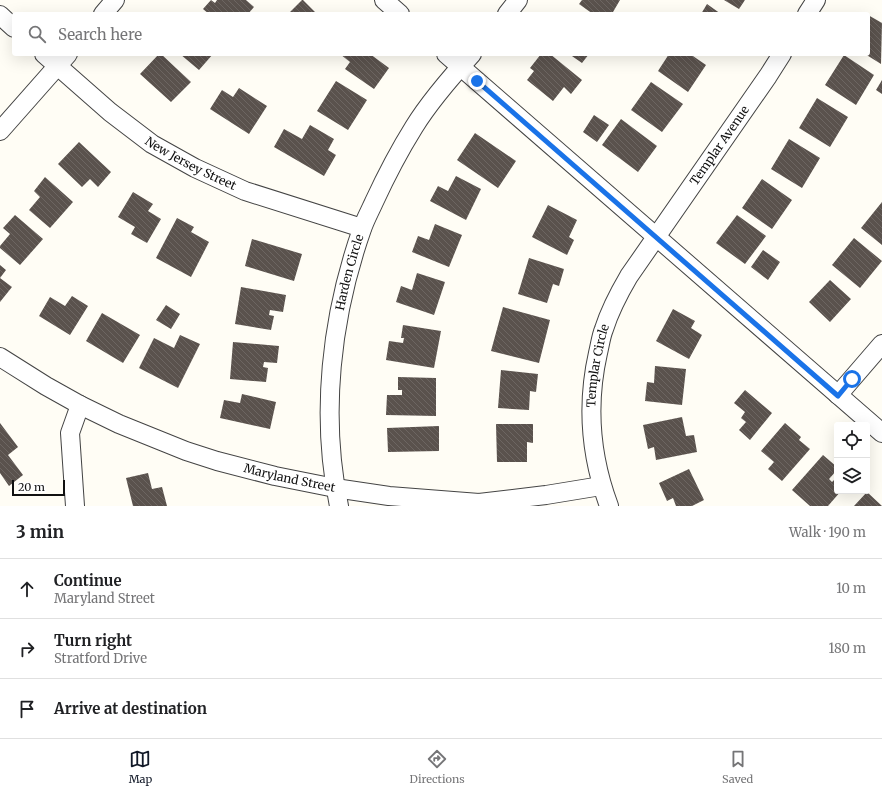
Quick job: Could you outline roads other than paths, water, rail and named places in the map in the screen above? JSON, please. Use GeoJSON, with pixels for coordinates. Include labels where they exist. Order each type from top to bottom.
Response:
{"type":"FeatureCollection","features":[{"type":"Feature","properties":{"kind":"street"},"geometry":{"type":"LineString","coordinates":[[105,12],[115,0]]}},
{"type":"Feature","properties":{"kind":"street"},"geometry":{"type":"LineString","coordinates":[[384,0],[398,12]]}},
{"type":"Feature","properties":{"kind":"street"},"geometry":{"type":"LineString","coordinates":[[509,12],[518,0]]}},
{"type":"Feature","properties":{"kind":"street"},"geometry":{"type":"LineString","coordinates":[[808,12],[816,0]]}},
{"type":"Feature","properties":{"kind":"street"},"geometry":{"type":"LineString","coordinates":[[0,16],[12,26]]}},
{"type":"Feature","properties":{"kind":"street","name":"New Jersey Street"},"geometry":{"type":"LineString","coordinates":[[50,56],[62,60],[110,112],[152,144],[195,168],[245,191],[362,228]]}},
{"type":"Feature","properties":{"kind":"street"},"geometry":{"type":"LineString","coordinates":[[453,56],[466,60],[656,237],[882,433]]}},
{"type":"Feature","properties":{"kind":"street","name":"Templar Avenue"},"geometry":{"type":"LineString","coordinates":[[656,237],[781,56]]}},
{"type":"Feature","properties":{"kind":"street"},"geometry":{"type":"LineString","coordinates":[[0,131],[62,60]]}},
{"type":"Feature","properties":{"kind":"street","name":"Harden Circle"},"geometry":{"type":"LineString","coordinates":[[339,506],[331,455],[330,410],[334,342],[346,281],[362,228],[385,178],[414,127],[428,107],[466,60]]}},
{"type":"Feature","properties":{"kind":"street","name":"Templar Circle"},"geometry":{"type":"LineString","coordinates":[[609,506],[601,486],[594,453],[591,430],[591,389],[603,330],[612,306],[629,276],[656,237]]}},
{"type":"Feature","properties":{"kind":"street"},"geometry":{"type":"LineString","coordinates":[[838,396],[882,344]]}},
{"type":"Feature","properties":{"kind":"street","name":"Maryland Street"},"geometry":{"type":"LineString","coordinates":[[0,357],[46,386],[119,424],[192,453],[275,476],[335,488],[389,496],[478,503],[546,495],[601,486]]}},
{"type":"Feature","properties":{"kind":"street"},"geometry":{"type":"LineString","coordinates":[[75,506],[70,433],[80,405]]}}]}
